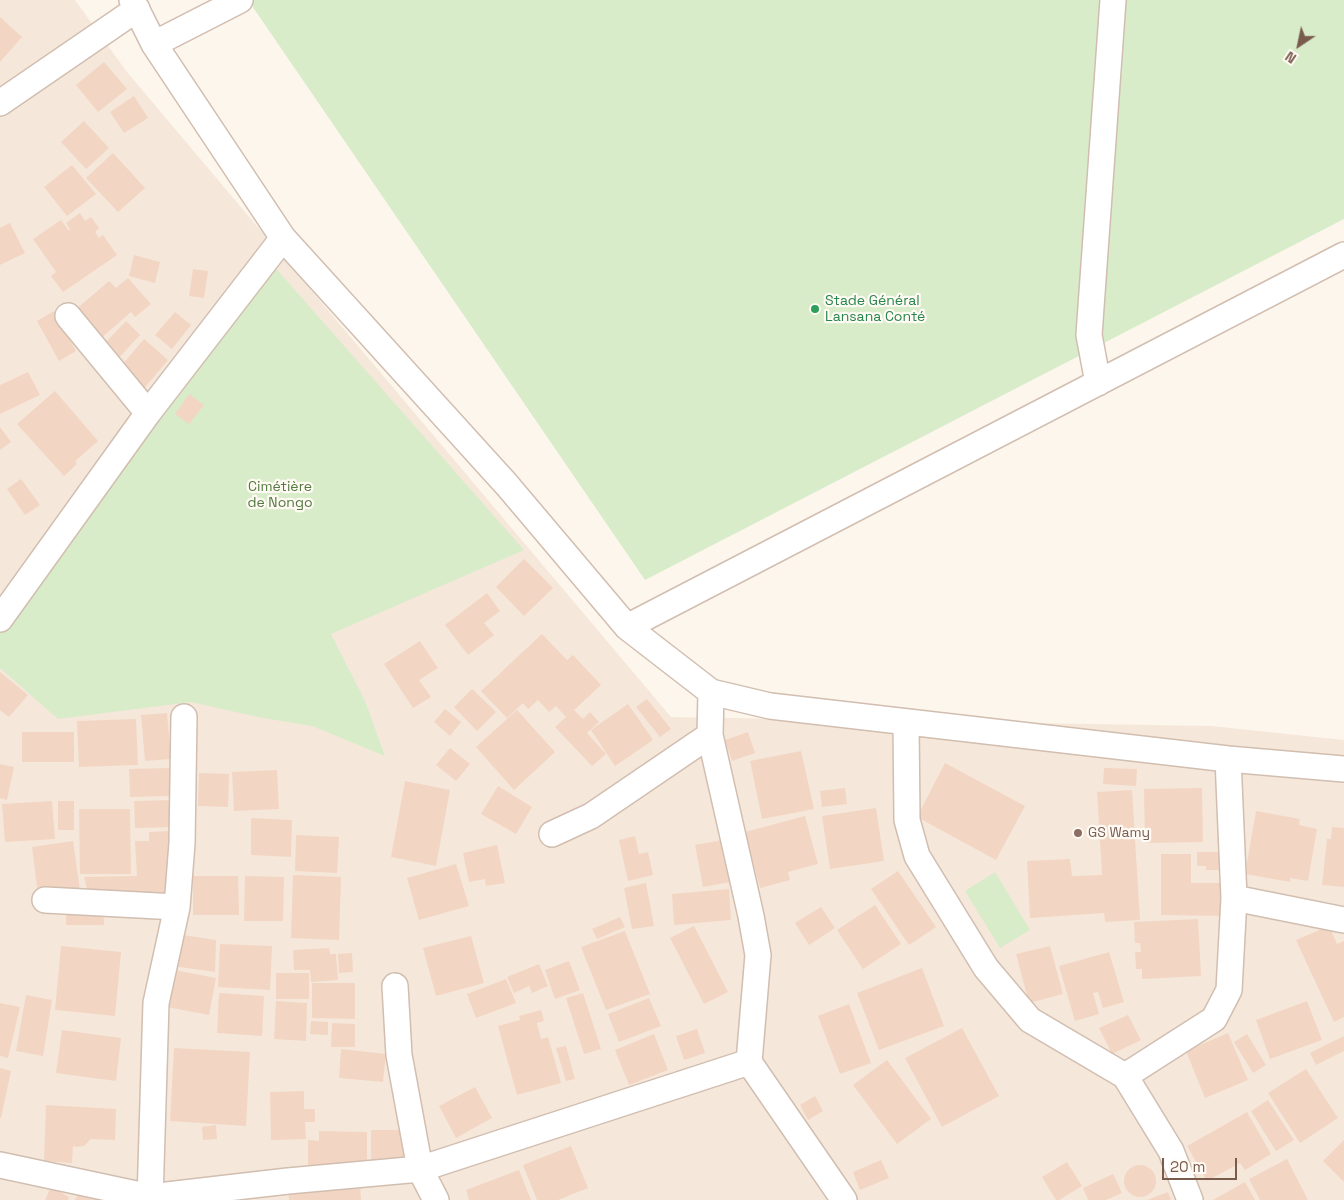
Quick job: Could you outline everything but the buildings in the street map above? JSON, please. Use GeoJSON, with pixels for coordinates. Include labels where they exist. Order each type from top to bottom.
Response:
{"type":"FeatureCollection","features":[{"type":"Feature","properties":{"kind":"street"},"geometry":{"type":"LineString","coordinates":[[154,44],[240,0]]}},
{"type":"Feature","properties":{"kind":"street"},"geometry":{"type":"LineString","coordinates":[[1098,383],[1089,335],[1113,0]]}},
{"type":"Feature","properties":{"kind":"street"},"geometry":{"type":"LineString","coordinates":[[0,103],[134,5],[154,44],[283,238],[507,484],[627,627],[711,692],[770,706],[1228,760],[1344,769]]}},
{"type":"Feature","properties":{"kind":"street"},"geometry":{"type":"LineString","coordinates":[[0,619],[148,413],[283,238]]}},
{"type":"Feature","properties":{"kind":"street"},"geometry":{"type":"LineString","coordinates":[[627,627],[1344,254]]}},
{"type":"Feature","properties":{"kind":"street"},"geometry":{"type":"LineString","coordinates":[[68,316],[148,413]]}},
{"type":"Feature","properties":{"kind":"street"},"geometry":{"type":"LineString","coordinates":[[711,692],[710,736],[751,916],[758,955],[749,1062],[844,1200]]}},
{"type":"Feature","properties":{"kind":"street"},"geometry":{"type":"LineString","coordinates":[[150,1199],[156,1003],[177,907],[182,843],[184,718]]}},
{"type":"Feature","properties":{"kind":"street"},"geometry":{"type":"LineString","coordinates":[[906,722],[907,820],[916,856],[986,968],[1030,1020],[1125,1076],[1171,1151],[1190,1200]]}},
{"type":"Feature","properties":{"kind":"street"},"geometry":{"type":"LineString","coordinates":[[552,834],[591,816],[710,736]]}},
{"type":"Feature","properties":{"kind":"street"},"geometry":{"type":"LineString","coordinates":[[1125,1076],[1214,1019],[1229,990],[1234,898],[1228,760]]}},
{"type":"Feature","properties":{"kind":"street"},"geometry":{"type":"LineString","coordinates":[[1234,898],[1344,920]]}},
{"type":"Feature","properties":{"kind":"street"},"geometry":{"type":"LineString","coordinates":[[45,900],[177,907]]}},
{"type":"Feature","properties":{"kind":"street"},"geometry":{"type":"LineString","coordinates":[[395,986],[399,1055],[420,1170],[436,1200]]}},
{"type":"Feature","properties":{"kind":"street"},"geometry":{"type":"LineString","coordinates":[[0,1165],[150,1199],[288,1181],[420,1170],[749,1062]]}},
{"type":"Feature","properties":{"kind":"shaded area"},"geometry":{"type":"Polygon","coordinates":[[[0,0],[75,0],[127,72],[671,717],[1211,726],[1344,740],[1344,1200],[0,1200],[0,0]]]}},
{"type":"Feature","properties":{"kind":"green space","name":"Stade Général Lansana Conté"},"geometry":{"type":"Polygon","coordinates":[[[248,0],[1344,0],[1344,219],[645,580],[248,0]]]}},
{"type":"Feature","properties":{"kind":"green space","name":"Cimétière de Nongo"},"geometry":{"type":"Polygon","coordinates":[[[271,263],[524,550],[331,634],[365,701],[385,756],[312,726],[258,717],[191,702],[58,719],[0,668],[0,633],[271,263]]]}},
{"type":"Feature","properties":{"kind":"green space"},"geometry":{"type":"Polygon","coordinates":[[[995,872],[1030,930],[1000,948],[965,891],[995,872]]]}},
{"type":"Feature","properties":{"kind":"place","name":"Stade Général Lansana Conté"},"geometry":{"type":"Point","coordinates":[815,309]}},
{"type":"Feature","properties":{"kind":"place","name":"GS Wamy"},"geometry":{"type":"Point","coordinates":[1078,833]}}]}
